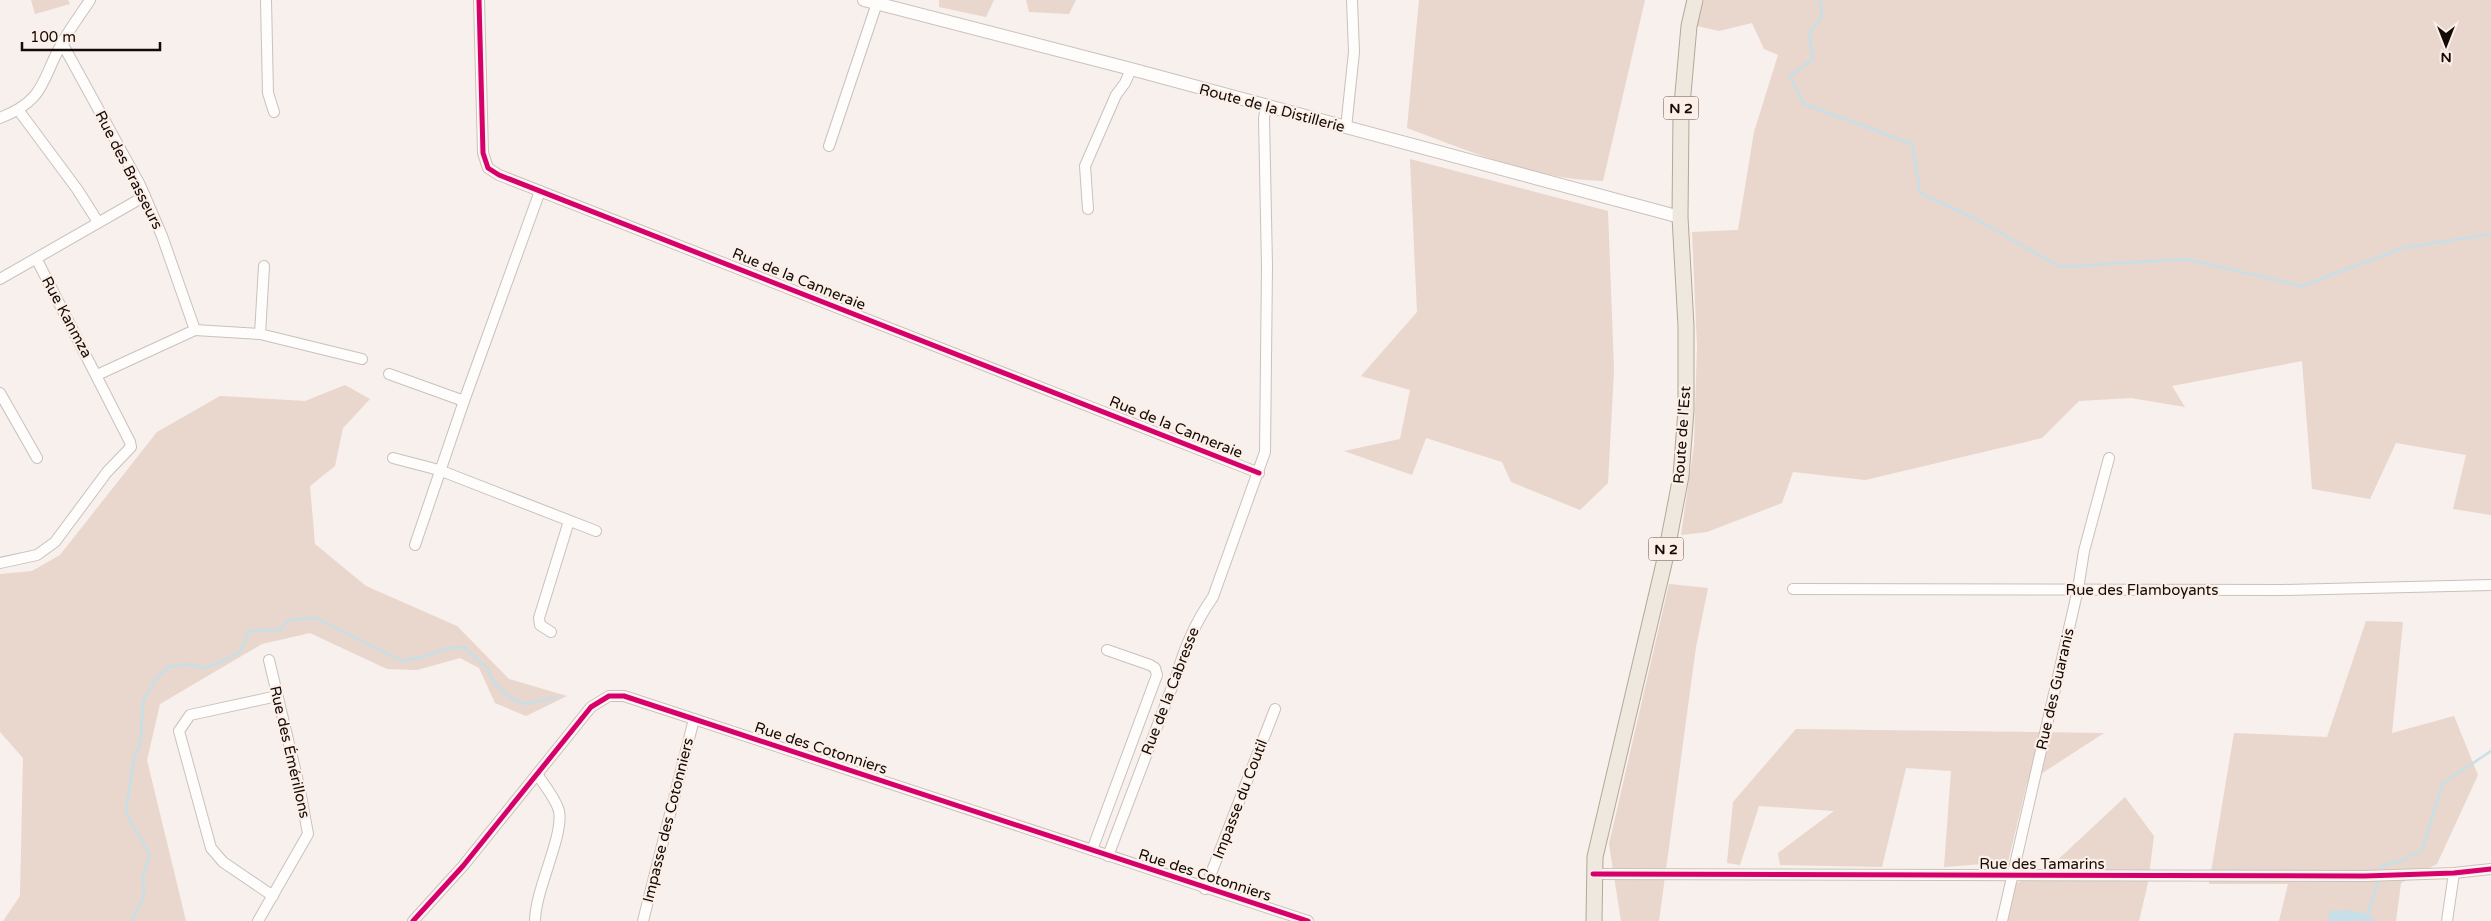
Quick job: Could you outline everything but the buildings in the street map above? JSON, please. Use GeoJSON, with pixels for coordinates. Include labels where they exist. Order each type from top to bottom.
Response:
{"type":"FeatureCollection","features":[{"type":"Feature","properties":{"kind":"main road","name":"Route de l'Est"},"geometry":{"type":"LineString","coordinates":[[1594,921],[1593,874],[1595,857],[1664,559],[1681,476],[1686,410],[1686,335],[1680,217],[1681,116],[1689,26],[1695,0]]}},
{"type":"Feature","properties":{"kind":"street"},"geometry":{"type":"LineString","coordinates":[[0,118],[19,111],[41,89],[62,43],[90,0]]}},
{"type":"Feature","properties":{"kind":"street"},"geometry":{"type":"LineString","coordinates":[[266,0],[268,93],[274,112]]}},
{"type":"Feature","properties":{"kind":"street","name":"Rue de la Canneraie"},"geometry":{"type":"LineString","coordinates":[[479,0],[483,152],[488,168],[499,175],[1259,473],[1267,436],[1267,266],[1264,118],[1266,106]]}},
{"type":"Feature","properties":{"kind":"street","name":"Route de la Distillerie"},"geometry":{"type":"LineString","coordinates":[[864,0],[1131,69],[1680,217]]}},
{"type":"Feature","properties":{"kind":"street"},"geometry":{"type":"LineString","coordinates":[[1346,128],[1354,52],[1352,0]]}},
{"type":"Feature","properties":{"kind":"street"},"geometry":{"type":"LineString","coordinates":[[829,146],[877,3]]}},
{"type":"Feature","properties":{"kind":"street","name":"Rue des Brasseurs"},"geometry":{"type":"LineString","coordinates":[[62,43],[145,196],[162,236],[195,330]]}},
{"type":"Feature","properties":{"kind":"street"},"geometry":{"type":"LineString","coordinates":[[1088,209],[1085,166],[1112,103],[1131,69]]}},
{"type":"Feature","properties":{"kind":"street"},"geometry":{"type":"LineString","coordinates":[[19,111],[77,189],[98,222]]}},
{"type":"Feature","properties":{"kind":"street"},"geometry":{"type":"LineString","coordinates":[[415,545],[439,470],[540,191]]}},
{"type":"Feature","properties":{"kind":"street"},"geometry":{"type":"LineString","coordinates":[[0,279],[34,259],[37,260],[98,222],[145,196]]}},
{"type":"Feature","properties":{"kind":"street","name":"Rue Kanmza"},"geometry":{"type":"LineString","coordinates":[[0,563],[38,555],[55,542],[107,472],[131,447],[97,374],[37,260]]}},
{"type":"Feature","properties":{"kind":"street"},"geometry":{"type":"LineString","coordinates":[[260,334],[264,266]]}},
{"type":"Feature","properties":{"kind":"street"},"geometry":{"type":"LineString","coordinates":[[97,374],[195,330],[260,334],[362,359]]}},
{"type":"Feature","properties":{"kind":"street"},"geometry":{"type":"LineString","coordinates":[[389,374],[464,401]]}},
{"type":"Feature","properties":{"kind":"street"},"geometry":{"type":"LineString","coordinates":[[0,393],[36,458]]}},
{"type":"Feature","properties":{"kind":"street"},"geometry":{"type":"LineString","coordinates":[[393,458],[439,470],[596,531]]}},
{"type":"Feature","properties":{"kind":"street","name":"Rue des Guaranis"},"geometry":{"type":"LineString","coordinates":[[2002,921],[2078,589],[2084,551],[2109,458]]}},
{"type":"Feature","properties":{"kind":"street","name":"Rue de la Cabresse"},"geometry":{"type":"LineString","coordinates":[[1108,856],[1186,646],[1201,614],[1212,597],[1259,473]]}},
{"type":"Feature","properties":{"kind":"street"},"geometry":{"type":"LineString","coordinates":[[551,632],[540,625],[539,618],[569,521]]}},
{"type":"Feature","properties":{"kind":"street","name":"Rue des Flamboyants"},"geometry":{"type":"LineString","coordinates":[[1793,589],[2282,590],[2491,586]]}},
{"type":"Feature","properties":{"kind":"street"},"geometry":{"type":"LineString","coordinates":[[1092,850],[1156,675],[1155,668],[1150,665],[1107,650]]}},
{"type":"Feature","properties":{"kind":"street","name":"Rue des Émérillons"},"geometry":{"type":"LineString","coordinates":[[258,921],[308,834],[300,790],[269,660]]}},
{"type":"Feature","properties":{"kind":"street"},"geometry":{"type":"LineString","coordinates":[[273,896],[223,862],[210,848],[179,731],[190,715],[277,696]]}},
{"type":"Feature","properties":{"kind":"street","name":"Rue des Cotonniers"},"geometry":{"type":"LineString","coordinates":[[413,921],[463,866],[592,707],[609,696],[624,696],[1205,889],[1308,921]]}},
{"type":"Feature","properties":{"kind":"street","name":"Impasse du Coutil"},"geometry":{"type":"LineString","coordinates":[[1205,889],[1275,709]]}},
{"type":"Feature","properties":{"kind":"street","name":"Impasse des Cotonniers"},"geometry":{"type":"LineString","coordinates":[[643,921],[694,719]]}},
{"type":"Feature","properties":{"kind":"street"},"geometry":{"type":"LineString","coordinates":[[535,921],[535,906],[558,828],[559,812],[537,774]]}},
{"type":"Feature","properties":{"kind":"street","name":"Rue des Tamarins"},"geometry":{"type":"LineString","coordinates":[[1593,874],[2386,876],[2454,873],[2491,869]]}},
{"type":"Feature","properties":{"kind":"street"},"geometry":{"type":"LineString","coordinates":[[2447,921],[2454,873]]}},
{"type":"Feature","properties":{"kind":"shaded area"},"geometry":{"type":"Polygon","coordinates":[[[31,0],[68,0],[70,4],[35,14],[31,0]]]}},
{"type":"Feature","properties":{"kind":"shaded area"},"geometry":{"type":"Polygon","coordinates":[[[939,0],[994,0],[986,17],[939,7],[939,0]]]}},
{"type":"Feature","properties":{"kind":"shaded area"},"geometry":{"type":"Polygon","coordinates":[[[1026,0],[1076,0],[1069,14],[1029,12],[1026,0]]]}},
{"type":"Feature","properties":{"kind":"shaded area"},"geometry":{"type":"Polygon","coordinates":[[[1419,0],[1645,0],[1603,181],[1553,176],[1528,170],[1479,155],[1407,128],[1419,0]]]}},
{"type":"Feature","properties":{"kind":"shaded area"},"geometry":{"type":"Polygon","coordinates":[[[1704,0],[2491,0],[2491,515],[2453,509],[2466,455],[2396,443],[2370,499],[2312,489],[2302,361],[2172,386],[2185,407],[2131,398],[2079,401],[2042,438],[1865,480],[1793,472],[1782,503],[1707,532],[1681,535],[1694,445],[1697,346],[1692,232],[1738,230],[1754,132],[1778,55],[1764,49],[1752,23],[1719,31],[1697,26],[1704,0]]]}},
{"type":"Feature","properties":{"kind":"shaded area"},"geometry":{"type":"Polygon","coordinates":[[[1410,159],[1608,211],[1614,370],[1608,483],[1580,510],[1511,482],[1502,462],[1426,438],[1412,475],[1344,451],[1400,439],[1410,390],[1361,376],[1417,312],[1410,159]]]}},
{"type":"Feature","properties":{"kind":"shaded area"},"geometry":{"type":"Polygon","coordinates":[[[345,385],[370,399],[343,428],[335,466],[310,486],[315,544],[366,586],[457,626],[509,679],[567,696],[526,716],[495,703],[479,668],[460,658],[417,670],[387,669],[310,633],[262,644],[160,704],[147,760],[186,921],[3,921],[20,896],[23,758],[0,732],[0,574],[32,571],[60,555],[157,432],[220,396],[305,401],[345,385]]]}},
{"type":"Feature","properties":{"kind":"shaded area"},"geometry":{"type":"Polygon","coordinates":[[[1669,584],[1708,588],[1696,647],[1659,921],[1621,921],[1609,844],[1669,584]]]}},
{"type":"Feature","properties":{"kind":"shaded area"},"geometry":{"type":"Polygon","coordinates":[[[2366,621],[2403,622],[2392,733],[2454,716],[2478,775],[2437,864],[2401,883],[2396,921],[2279,921],[2288,884],[2209,884],[2234,733],[2327,737],[2366,621]]]}},
{"type":"Feature","properties":{"kind":"shaded area"},"geometry":{"type":"Polygon","coordinates":[[[1796,729],[2104,733],[2027,783],[2008,862],[1944,867],[1951,771],[1906,768],[1882,867],[1780,865],[1778,853],[1834,811],[1759,806],[1740,865],[1727,863],[1733,802],[1796,729]]]}},
{"type":"Feature","properties":{"kind":"shaded area"},"geometry":{"type":"Polygon","coordinates":[[[2125,797],[2154,836],[2148,883],[2139,921],[1998,921],[2006,888],[2048,869],[2125,797]]]}},
{"type":"Feature","properties":{"kind":"water"},"geometry":{"type":"Polygon","coordinates":[[[2348,910],[2368,914],[2376,921],[2327,921],[2331,911],[2348,910]]]}},
{"type":"Feature","properties":{"kind":"waterway"},"geometry":{"type":"LineString","coordinates":[[1820,0],[1822,17],[1809,33],[1813,58],[1790,77],[1804,104],[1912,144],[1920,193],[1974,218],[2060,267],[2185,259],[2302,286],[2403,248],[2491,234]]}},
{"type":"Feature","properties":{"kind":"waterway"},"geometry":{"type":"LineString","coordinates":[[131,921],[144,897],[143,877],[150,855],[126,813],[134,757],[140,746],[143,702],[155,680],[168,667],[189,664],[204,668],[223,661],[241,651],[249,631],[280,630],[289,620],[316,618],[402,661],[430,655],[449,648],[464,647],[487,668],[494,683],[512,699],[524,704],[555,698]]}},
{"type":"Feature","properties":{"kind":"waterway"},"geometry":{"type":"LineString","coordinates":[[2380,873],[2382,866],[2403,860],[2422,850],[2443,783],[2491,751]]}},
{"type":"Feature","properties":{"kind":"waterway"},"geometry":{"type":"LineString","coordinates":[[2369,921],[2368,914],[2379,879]]}},
{"type":"Feature","properties":{"kind":"cycle path"},"geometry":{"type":"LineString","coordinates":[[479,0],[483,153],[488,168],[499,175],[1259,473]]}},
{"type":"Feature","properties":{"kind":"cycle path"},"geometry":{"type":"LineString","coordinates":[[413,921],[463,866],[591,707],[609,696],[624,696],[1308,921]]}},
{"type":"Feature","properties":{"kind":"cycle path"},"geometry":{"type":"LineString","coordinates":[[1593,874],[2365,876],[2454,873],[2491,869]]}}]}
